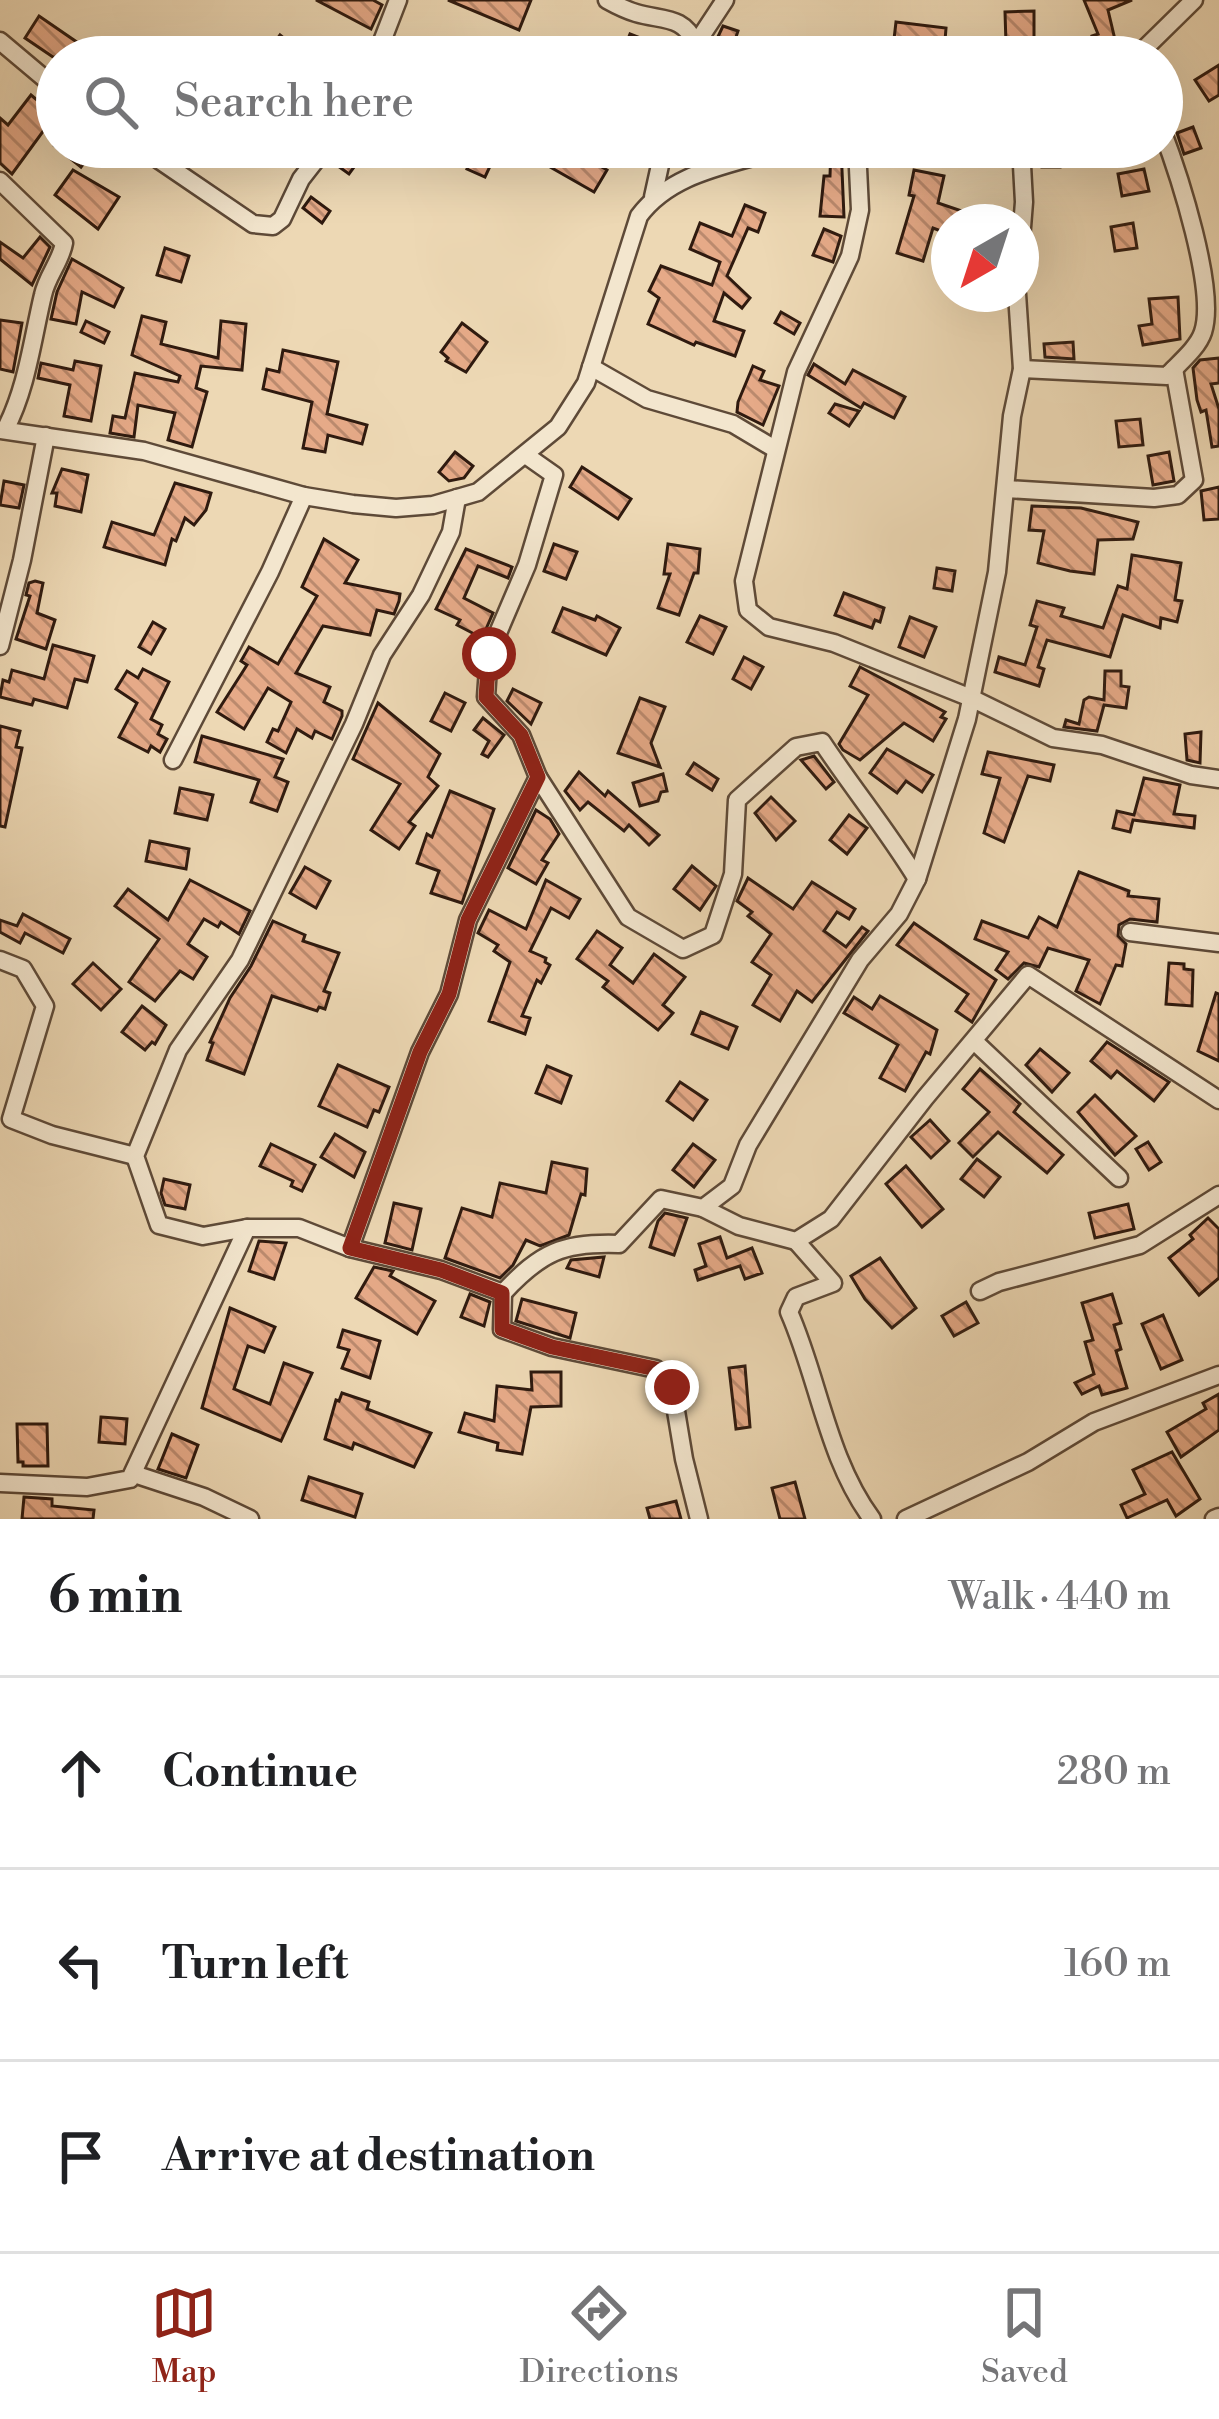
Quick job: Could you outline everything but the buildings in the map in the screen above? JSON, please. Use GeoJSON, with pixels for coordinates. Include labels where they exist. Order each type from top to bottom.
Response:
{"type":"FeatureCollection","features":[{"type":"Feature","properties":{"kind":"street"},"geometry":{"type":"LineString","coordinates":[[384,36],[398,0]]}},
{"type":"Feature","properties":{"kind":"street"},"geometry":{"type":"LineString","coordinates":[[607,0],[633,13],[678,21],[687,26],[690,36]]}},
{"type":"Feature","properties":{"kind":"street"},"geometry":{"type":"LineString","coordinates":[[703,36],[725,0]]}},
{"type":"Feature","properties":{"kind":"street"},"geometry":{"type":"LineString","coordinates":[[1157,36],[1194,0]]}},
{"type":"Feature","properties":{"kind":"street"},"geometry":{"type":"LineString","coordinates":[[0,41],[36,71]]}},
{"type":"Feature","properties":{"kind":"street"},"geometry":{"type":"LineString","coordinates":[[171,168],[254,224],[273,226],[282,219],[310,168]]}},
{"type":"Feature","properties":{"kind":"street"},"geometry":{"type":"LineString","coordinates":[[653,197],[659,168]]}},
{"type":"Feature","properties":{"kind":"street"},"geometry":{"type":"LineString","coordinates":[[0,181],[64,243],[44,290],[37,338],[17,407],[3,430],[144,451],[304,496],[396,508],[478,492],[558,427],[586,383],[639,216],[653,197],[678,179],[715,168]]}},
{"type":"Feature","properties":{"kind":"street"},"geometry":{"type":"LineString","coordinates":[[858,168],[860,210],[850,256],[796,373],[744,581],[748,610],[769,627],[834,643],[971,698],[1053,738],[1102,746],[1191,775],[1219,779]]}},
{"type":"Feature","properties":{"kind":"street"},"geometry":{"type":"LineString","coordinates":[[1022,168],[1024,204]]}},
{"type":"Feature","properties":{"kind":"street"},"geometry":{"type":"LineString","coordinates":[[1022,369],[1167,376],[1203,333],[1204,293],[1193,230],[1174,168]]}},
{"type":"Feature","properties":{"kind":"street"},"geometry":{"type":"LineString","coordinates":[[703,1208],[732,1186],[748,1145],[860,960],[899,914],[917,879],[971,698],[997,572],[1012,416],[1022,369],[1018,312]]}},
{"type":"Feature","properties":{"kind":"street"},"geometry":{"type":"LineString","coordinates":[[591,367],[647,399],[733,424],[775,449]]}},
{"type":"Feature","properties":{"kind":"street"},"geometry":{"type":"LineString","coordinates":[[1006,489],[1154,498],[1178,495],[1194,480],[1174,369]]}},
{"type":"Feature","properties":{"kind":"street"},"geometry":{"type":"LineString","coordinates":[[0,646],[46,436]]}},
{"type":"Feature","properties":{"kind":"street"},"geometry":{"type":"LineString","coordinates":[[527,456],[554,476],[527,565],[489,654],[486,697],[521,735],[538,777],[628,917],[683,949],[713,935],[733,874],[736,800],[796,747],[822,742],[884,824],[917,879]]}},
{"type":"Feature","properties":{"kind":"street"},"geometry":{"type":"LineString","coordinates":[[173,760],[304,496]]}},
{"type":"Feature","properties":{"kind":"street"},"geometry":{"type":"LineString","coordinates":[[457,498],[452,532],[421,595],[382,655],[354,724],[240,960],[178,1050],[135,1156],[159,1225],[203,1236],[248,1228],[298,1228],[502,1293]]}},
{"type":"Feature","properties":{"kind":"street"},"geometry":{"type":"LineString","coordinates":[[350,1248],[420,1052],[449,994],[468,920],[538,777]]}},
{"type":"Feature","properties":{"kind":"street"},"geometry":{"type":"LineString","coordinates":[[1130,932],[1219,943]]}},
{"type":"Feature","properties":{"kind":"street"},"geometry":{"type":"LineString","coordinates":[[0,960],[23,969],[45,1006],[11,1119],[52,1135],[135,1156]]}},
{"type":"Feature","properties":{"kind":"street"},"geometry":{"type":"LineString","coordinates":[[796,1241],[831,1219],[1028,975],[1219,1100]]}},
{"type":"Feature","properties":{"kind":"street"},"geometry":{"type":"LineString","coordinates":[[975,1042],[1119,1178]]}},
{"type":"Feature","properties":{"kind":"street"},"geometry":{"type":"LineString","coordinates":[[980,1292],[999,1282],[1140,1245],[1219,1196]]}},
{"type":"Feature","properties":{"kind":"street"},"geometry":{"type":"LineString","coordinates":[[699,1519],[672,1387],[656,1369],[552,1347],[502,1329],[502,1293],[534,1260],[558,1254],[576,1242],[619,1244],[661,1199],[703,1208],[740,1226],[796,1241],[833,1283],[796,1297],[789,1312],[855,1496],[872,1519]]}},
{"type":"Feature","properties":{"kind":"street"},"geometry":{"type":"LineString","coordinates":[[0,1483],[87,1487],[124,1483],[134,1474],[248,1228]]}},
{"type":"Feature","properties":{"kind":"street"},"geometry":{"type":"LineString","coordinates":[[906,1519],[1028,1462],[1094,1422],[1219,1375]]}},
{"type":"Feature","properties":{"kind":"street"},"geometry":{"type":"LineString","coordinates":[[134,1474],[204,1497],[250,1519]]}},
{"type":"Feature","properties":{"kind":"route"},"geometry":{"type":"LineString","coordinates":[[489,654],[486,697],[521,735],[538,777],[468,920],[449,994],[420,1052],[350,1248],[441,1270],[502,1293],[502,1329],[552,1347],[656,1369],[672,1387]]}}]}
